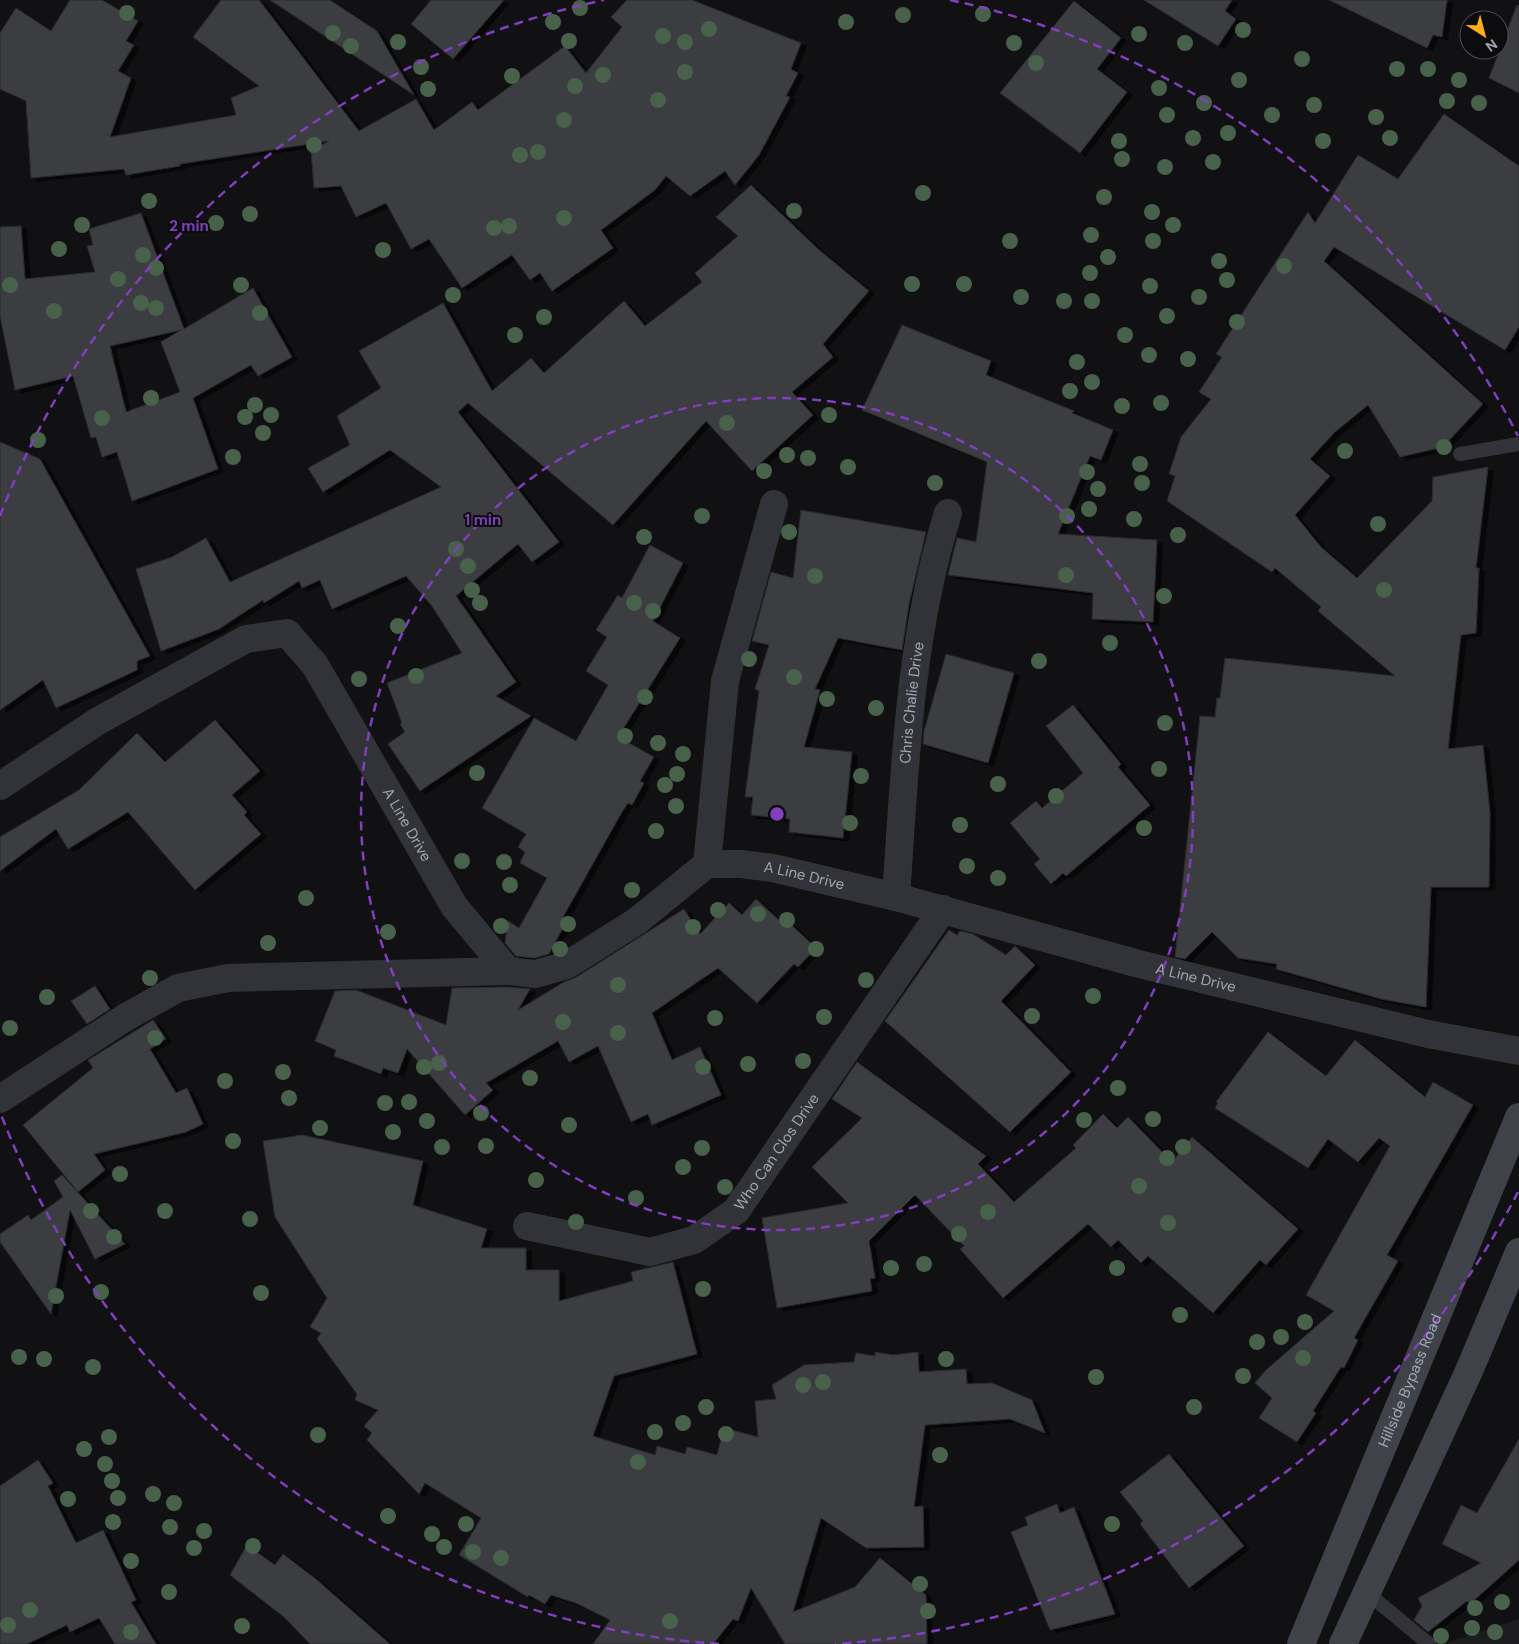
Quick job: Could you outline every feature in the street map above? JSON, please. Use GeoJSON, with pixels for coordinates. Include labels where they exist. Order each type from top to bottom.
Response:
{"type":"FeatureCollection","features":[{"type":"Feature","properties":{"kind":"main road","name":"Hillside Bypass Road"},"geometry":{"type":"LineString","coordinates":[[1301,1644],[1519,1117]]}},
{"type":"Feature","properties":{"kind":"main road"},"geometry":{"type":"LineString","coordinates":[[1342,1644],[1469,1371],[1519,1252]]}},
{"type":"Feature","properties":{"kind":"street"},"geometry":{"type":"LineString","coordinates":[[0,1099],[126,1017],[178,988],[228,978],[508,971],[536,974],[567,965],[636,921],[708,864],[725,681],[774,504]]}},
{"type":"Feature","properties":{"kind":"street","name":"Chris Chalie Drive"},"geometry":{"type":"LineString","coordinates":[[896,897],[906,750],[918,636],[933,561],[948,513]]}},
{"type":"Feature","properties":{"kind":"street","name":"A Line Drive"},"geometry":{"type":"LineString","coordinates":[[0,786],[98,721],[246,638],[287,633],[315,665],[454,906],[508,971]]}},
{"type":"Feature","properties":{"kind":"street","name":"A Line Drive"},"geometry":{"type":"LineString","coordinates":[[708,864],[741,864],[773,868],[943,909],[1139,964],[1428,1034],[1519,1050]]}},
{"type":"Feature","properties":{"kind":"street","name":"Who Can Clos Drive"},"geometry":{"type":"LineString","coordinates":[[527,1226],[650,1252],[694,1240],[736,1210],[943,909]]}},
{"type":"Feature","properties":{"kind":"lane"},"geometry":{"type":"LineString","coordinates":[[1460,454],[1519,444]]}},
{"type":"Feature","properties":{"kind":"lane"},"geometry":{"type":"LineString","coordinates":[[1366,1592],[1429,1644]]}},
{"type":"Feature","properties":{"kind":"shaded area"},"geometry":{"type":"Polygon","coordinates":[[[1519,1619],[1519,1644],[1443,1644],[1519,1619]]]}},
{"type":"Feature","properties":{"kind":"building"},"geometry":{"type":"Polygon","coordinates":[[[70,0],[102,0],[138,21],[126,41],[134,45],[118,71],[131,78],[110,137],[236,115],[231,98],[259,86],[193,37],[221,0],[259,0],[359,131],[416,99],[434,130],[472,102],[478,110],[565,46],[586,73],[622,27],[611,17],[627,0],[692,0],[801,43],[791,69],[798,73],[786,96],[790,97],[759,155],[735,185],[725,171],[690,196],[666,176],[655,190],[601,230],[613,248],[552,291],[540,273],[530,280],[512,255],[462,288],[429,239],[411,249],[386,203],[356,217],[341,186],[314,188],[311,151],[329,141],[180,164],[180,166],[126,175],[124,169],[31,178],[26,101],[0,89],[0,33],[16,8],[51,31],[70,0]]]}},
{"type":"Feature","properties":{"kind":"building"},"geometry":{"type":"Polygon","coordinates":[[[270,0],[330,0],[377,31],[414,95],[270,0]]]}},
{"type":"Feature","properties":{"kind":"building"},"geometry":{"type":"Polygon","coordinates":[[[431,0],[504,0],[453,59],[411,24],[431,0]]]}},
{"type":"Feature","properties":{"kind":"building"},"geometry":{"type":"Polygon","coordinates":[[[1144,0],[1232,0],[1225,11],[1236,19],[1218,46],[1144,0]]]}},
{"type":"Feature","properties":{"kind":"building"},"geometry":{"type":"Polygon","coordinates":[[[1329,0],[1447,0],[1442,37],[1433,35],[1427,48],[1329,0]]]}},
{"type":"Feature","properties":{"kind":"building"},"geometry":{"type":"Polygon","coordinates":[[[1074,1],[1121,38],[1097,69],[1127,92],[1080,153],[1000,93],[1074,1]]]}},
{"type":"Feature","properties":{"kind":"building"},"geometry":{"type":"Polygon","coordinates":[[[1517,5],[1519,6],[1519,93],[1489,78],[1496,60],[1509,60],[1509,26],[1517,5]]]}},
{"type":"Feature","properties":{"kind":"building"},"geometry":{"type":"Polygon","coordinates":[[[1444,114],[1519,166],[1519,327],[1505,350],[1334,247],[1324,261],[1483,404],[1443,447],[1400,457],[1368,405],[1335,432],[1310,459],[1330,476],[1295,515],[1321,547],[1357,578],[1432,501],[1433,477],[1488,467],[1476,568],[1479,568],[1476,633],[1461,635],[1448,749],[1483,745],[1490,813],[1489,887],[1431,887],[1426,1007],[1381,999],[1276,969],[1277,964],[1238,958],[1212,932],[1185,959],[1175,957],[1200,716],[1215,717],[1217,698],[1220,698],[1225,658],[1395,676],[1318,611],[1321,607],[1275,568],[1272,572],[1167,501],[1175,476],[1169,474],[1181,437],[1211,399],[1199,392],[1222,357],[1216,354],[1308,212],[1315,223],[1358,155],[1398,179],[1444,114]]]}},
{"type":"Feature","properties":{"kind":"building"},"geometry":{"type":"Polygon","coordinates":[[[751,185],[818,249],[869,291],[823,344],[833,357],[792,392],[813,415],[752,471],[706,421],[613,525],[468,403],[458,412],[559,542],[532,562],[518,544],[456,596],[516,682],[496,696],[531,716],[420,791],[388,744],[405,732],[400,724],[402,723],[387,683],[462,653],[432,606],[406,576],[332,609],[320,580],[302,588],[299,581],[264,603],[263,600],[219,629],[161,651],[136,569],[172,557],[206,538],[230,582],[441,487],[390,450],[323,492],[308,468],[350,445],[337,416],[381,388],[359,351],[443,303],[492,391],[531,358],[544,373],[624,301],[645,326],[702,282],[695,273],[738,236],[716,217],[751,185]]]}},
{"type":"Feature","properties":{"kind":"building"},"geometry":{"type":"Polygon","coordinates":[[[141,213],[184,329],[253,288],[292,357],[258,376],[251,365],[193,398],[218,469],[132,501],[117,452],[102,457],[96,437],[91,438],[73,376],[15,390],[0,316],[0,227],[21,226],[25,279],[95,272],[87,246],[93,245],[89,229],[141,213]],[[181,330],[110,346],[126,412],[180,392],[161,342],[181,330]]]}},
{"type":"Feature","properties":{"kind":"building"},"geometry":{"type":"Polygon","coordinates":[[[902,325],[991,361],[986,375],[1074,411],[1072,413],[1113,430],[1101,460],[1090,456],[1058,534],[1157,540],[1153,622],[1092,619],[1093,593],[948,575],[957,538],[976,542],[987,462],[862,410],[902,325]]]}},
{"type":"Feature","properties":{"kind":"building"},"geometry":{"type":"Polygon","coordinates":[[[0,442],[40,459],[150,656],[137,661],[137,670],[56,708],[43,680],[0,710],[0,442]]]}},
{"type":"Feature","properties":{"kind":"building"},"geometry":{"type":"Polygon","coordinates":[[[801,510],[926,532],[909,604],[902,650],[838,638],[815,689],[820,690],[804,747],[852,752],[843,838],[789,832],[790,819],[751,815],[753,797],[745,797],[759,691],[755,689],[769,645],[752,641],[771,572],[793,578],[801,510]]]}},
{"type":"Feature","properties":{"kind":"building"},"geometry":{"type":"Polygon","coordinates":[[[650,545],[683,563],[653,621],[680,638],[618,737],[654,757],[640,781],[644,783],[632,805],[628,803],[622,812],[563,917],[567,920],[549,954],[534,958],[516,956],[505,943],[508,921],[519,928],[547,878],[520,863],[525,852],[518,847],[526,834],[482,808],[534,718],[576,741],[608,685],[586,671],[607,637],[596,630],[618,595],[622,598],[650,545]]]}},
{"type":"Feature","properties":{"kind":"building"},"geometry":{"type":"Polygon","coordinates":[[[946,654],[1014,673],[988,763],[923,744],[924,731],[946,654]]]}},
{"type":"Feature","properties":{"kind":"building"},"geometry":{"type":"Polygon","coordinates":[[[1073,705],[1121,764],[1118,767],[1150,805],[1066,876],[1063,873],[1051,884],[1034,864],[1040,859],[1010,823],[1036,801],[1042,808],[1083,773],[1046,726],[1073,705]]]}},
{"type":"Feature","properties":{"kind":"building"},"geometry":{"type":"Polygon","coordinates":[[[215,720],[260,771],[232,795],[247,812],[244,815],[261,834],[195,890],[128,812],[68,849],[56,829],[0,871],[0,837],[79,790],[137,733],[165,762],[215,720]]]}},
{"type":"Feature","properties":{"kind":"building"},"geometry":{"type":"Polygon","coordinates":[[[756,899],[781,922],[784,918],[816,948],[798,967],[794,964],[757,1003],[718,968],[652,1013],[672,1060],[700,1047],[721,1095],[652,1125],[648,1114],[631,1122],[598,1046],[569,1062],[558,1041],[486,1083],[493,1090],[465,1115],[407,1049],[398,1073],[383,1068],[381,1074],[334,1056],[336,1050],[315,1041],[335,991],[356,990],[446,1025],[452,988],[507,987],[530,989],[518,1010],[564,982],[575,978],[684,909],[700,934],[729,903],[742,915],[756,899]]]}},
{"type":"Feature","properties":{"kind":"building"},"geometry":{"type":"Polygon","coordinates":[[[949,930],[957,935],[960,931],[973,934],[1006,955],[1015,946],[1035,965],[1001,1001],[1071,1072],[1010,1132],[885,1021],[949,930]]]}},
{"type":"Feature","properties":{"kind":"building"},"geometry":{"type":"Polygon","coordinates":[[[95,986],[110,1009],[87,1024],[71,1001],[95,986]]]}},
{"type":"Feature","properties":{"kind":"building"},"geometry":{"type":"Polygon","coordinates":[[[153,1020],[166,1039],[150,1049],[176,1093],[187,1088],[203,1124],[186,1132],[94,1154],[105,1170],[78,1192],[23,1125],[93,1068],[88,1060],[153,1020]]]}},
{"type":"Feature","properties":{"kind":"building"},"geometry":{"type":"Polygon","coordinates":[[[1268,1032],[1326,1076],[1355,1040],[1425,1097],[1433,1082],[1473,1105],[1387,1255],[1398,1261],[1354,1338],[1358,1340],[1344,1368],[1341,1367],[1313,1411],[1316,1413],[1297,1442],[1259,1418],[1272,1398],[1255,1383],[1266,1370],[1334,1311],[1306,1295],[1390,1146],[1379,1138],[1358,1162],[1328,1139],[1308,1168],[1215,1108],[1218,1103],[1216,1102],[1268,1032]]]}},
{"type":"Feature","properties":{"kind":"building"},"geometry":{"type":"Polygon","coordinates":[[[857,1062],[986,1156],[978,1164],[1014,1202],[1076,1148],[1073,1145],[1103,1114],[1117,1128],[1128,1117],[1172,1162],[1192,1137],[1298,1229],[1266,1265],[1260,1260],[1213,1313],[1148,1256],[1141,1263],[1118,1240],[1111,1247],[1088,1224],[1003,1298],[960,1249],[964,1246],[915,1195],[869,1241],[875,1278],[870,1279],[872,1291],[777,1308],[762,1218],[848,1203],[812,1167],[862,1118],[832,1099],[857,1062]]]}},
{"type":"Feature","properties":{"kind":"building"},"geometry":{"type":"Polygon","coordinates":[[[302,1135],[423,1161],[413,1205],[487,1229],[481,1248],[526,1248],[526,1270],[559,1270],[559,1301],[633,1281],[631,1272],[673,1262],[697,1354],[614,1376],[593,1436],[655,1455],[657,1446],[685,1454],[687,1447],[717,1455],[724,1428],[758,1437],[755,1401],[776,1399],[772,1385],[804,1365],[854,1362],[856,1353],[875,1356],[875,1352],[893,1355],[918,1352],[919,1372],[966,1369],[967,1384],[992,1383],[1032,1400],[1045,1433],[1010,1419],[925,1425],[914,1507],[923,1506],[924,1547],[866,1548],[821,1518],[793,1612],[855,1587],[880,1558],[926,1595],[927,1644],[785,1644],[751,1588],[738,1621],[733,1619],[713,1644],[593,1644],[610,1620],[576,1603],[551,1595],[545,1604],[529,1595],[528,1597],[459,1555],[481,1518],[425,1483],[419,1494],[367,1440],[372,1433],[364,1426],[378,1410],[355,1400],[357,1394],[317,1339],[321,1333],[310,1327],[327,1298],[275,1217],[263,1141],[302,1135]]]}},
{"type":"Feature","properties":{"kind":"building"},"geometry":{"type":"Polygon","coordinates":[[[62,1175],[125,1244],[95,1259],[70,1210],[51,1314],[0,1242],[0,1234],[28,1215],[31,1220],[63,1197],[54,1181],[62,1175]]]}},
{"type":"Feature","properties":{"kind":"building"},"geometry":{"type":"Polygon","coordinates":[[[1519,1439],[1519,1560],[1470,1604],[1467,1601],[1428,1632],[1414,1620],[1422,1606],[1418,1598],[1481,1563],[1442,1544],[1461,1505],[1477,1513],[1519,1439]]]}},
{"type":"Feature","properties":{"kind":"building"},"geometry":{"type":"Polygon","coordinates":[[[1169,1454],[1244,1546],[1189,1588],[1140,1524],[1143,1521],[1120,1492],[1169,1454]]]}},
{"type":"Feature","properties":{"kind":"building"},"geometry":{"type":"Polygon","coordinates":[[[38,1460],[53,1483],[48,1486],[76,1543],[103,1530],[136,1600],[131,1602],[156,1644],[115,1644],[99,1618],[70,1632],[67,1625],[27,1644],[0,1644],[0,1486],[38,1460]]]}},
{"type":"Feature","properties":{"kind":"building"},"geometry":{"type":"Polygon","coordinates":[[[1057,1504],[1060,1513],[1074,1507],[1115,1614],[1050,1630],[1011,1532],[1028,1525],[1025,1517],[1057,1504]]]}},
{"type":"Feature","properties":{"kind":"building"},"geometry":{"type":"Polygon","coordinates":[[[247,1545],[275,1565],[283,1554],[317,1580],[390,1644],[310,1644],[284,1617],[230,1575],[247,1545]]]}}]}
